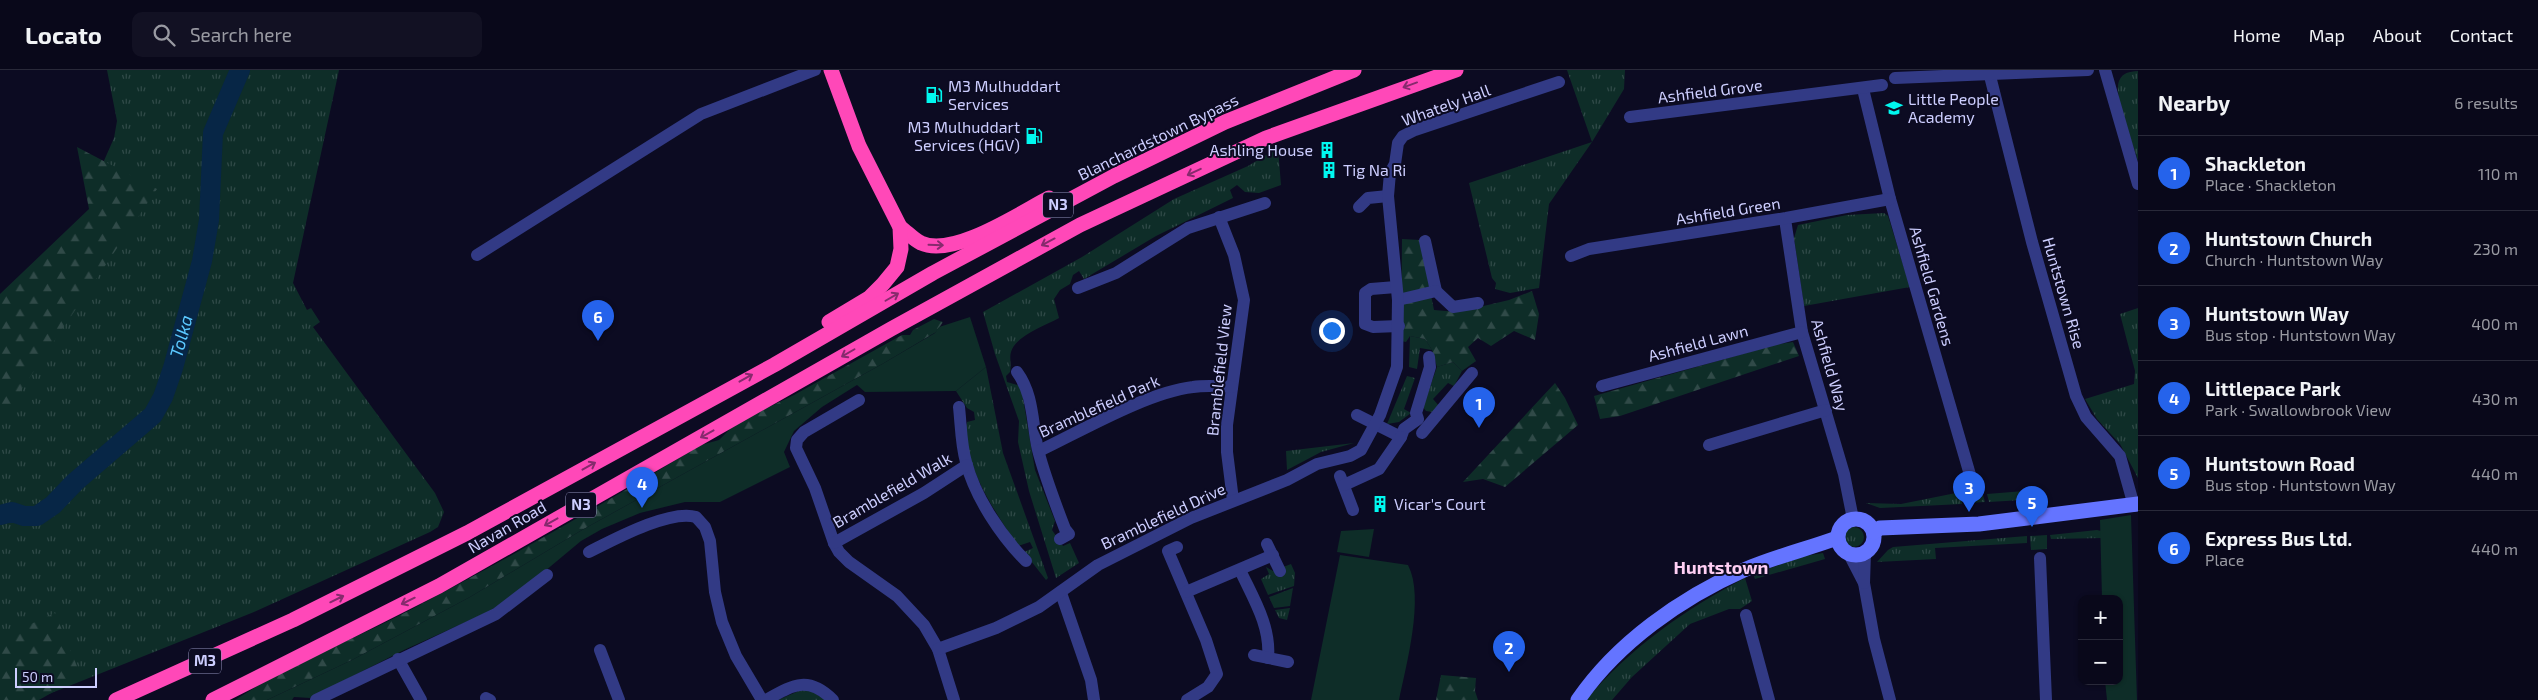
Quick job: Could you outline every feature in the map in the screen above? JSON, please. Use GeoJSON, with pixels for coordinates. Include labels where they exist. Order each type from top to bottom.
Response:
{"type":"FeatureCollection","features":[{"type":"Feature","properties":{"kind":"highway"},"geometry":{"type":"LineString","coordinates":[[831,70],[859,146],[900,227],[921,243],[935,247],[953,244],[976,235],[1224,115],[1338,70]]}},
{"type":"Feature","properties":{"kind":"highway","name":"Blanchardstown Bypass"},"geometry":{"type":"LineString","coordinates":[[774,365],[941,269],[1114,176],[1225,122],[1354,70]]}},
{"type":"Feature","properties":{"kind":"highway","name":"Navan Road"},"geometry":{"type":"LineString","coordinates":[[266,672],[439,586],[891,329],[1080,226],[1266,138],[1456,70]]}},
{"type":"Feature","properties":{"kind":"highway"},"geometry":{"type":"LineString","coordinates":[[774,365],[815,330],[869,298],[883,284],[897,267],[900,258],[900,227]]}},
{"type":"Feature","properties":{"kind":"highway","name":"Navan Road"},"geometry":{"type":"LineString","coordinates":[[293,620],[384,576],[491,520],[763,369],[774,365]]}},
{"type":"Feature","properties":{"kind":"highway"},"geometry":{"type":"LineString","coordinates":[[101,700],[293,620]]}},
{"type":"Feature","properties":{"kind":"highway","name":"M3"},"geometry":{"type":"LineString","coordinates":[[116,700],[293,620]]}},
{"type":"Feature","properties":{"kind":"highway"},"geometry":{"type":"LineString","coordinates":[[213,700],[266,672]]}},
{"type":"Feature","properties":{"kind":"highway","name":"M3"},"geometry":{"type":"LineString","coordinates":[[202,700],[266,672]]}},
{"type":"Feature","properties":{"kind":"street"},"geometry":{"type":"LineString","coordinates":[[477,255],[701,114],[815,70]]}},
{"type":"Feature","properties":{"kind":"street"},"geometry":{"type":"LineString","coordinates":[[1895,78],[1990,76],[2088,70]]}},
{"type":"Feature","properties":{"kind":"street"},"geometry":{"type":"LineString","coordinates":[[2105,70],[2138,184]]}},
{"type":"Feature","properties":{"kind":"street","name":"Huntstown Rise"},"geometry":{"type":"LineString","coordinates":[[1990,76],[2028,225],[2076,396],[2086,417],[2120,456],[2136,505]]}},
{"type":"Feature","properties":{"kind":"street","name":"Whately Hall"},"geometry":{"type":"LineString","coordinates":[[1388,196],[1390,173],[1395,164],[1398,143],[1403,136],[1559,82]]}},
{"type":"Feature","properties":{"kind":"street","name":"Ashfield Grove"},"geometry":{"type":"LineString","coordinates":[[1630,118],[1882,85]]}},
{"type":"Feature","properties":{"kind":"street","name":"Ashfield Gardens"},"geometry":{"type":"LineString","coordinates":[[1863,89],[1890,199],[1974,492]]}},
{"type":"Feature","properties":{"kind":"street"},"geometry":{"type":"LineString","coordinates":[[1246,194],[1250,207]]}},
{"type":"Feature","properties":{"kind":"street"},"geometry":{"type":"LineString","coordinates":[[1359,207],[1368,198],[1388,196]]}},
{"type":"Feature","properties":{"kind":"street","name":"Bramblefield Drive"},"geometry":{"type":"LineString","coordinates":[[938,649],[1019,618],[1061,593],[1074,581],[1106,561],[1157,534],[1233,500],[1287,480],[1317,464],[1357,453],[1366,442],[1375,424],[1389,393],[1397,367],[1399,326],[1388,196]]}},
{"type":"Feature","properties":{"kind":"street","name":"Ashfield Green"},"geometry":{"type":"LineString","coordinates":[[1571,256],[1589,250],[1890,199]]}},
{"type":"Feature","properties":{"kind":"street"},"geometry":{"type":"LineString","coordinates":[[1078,288],[1116,273],[1188,228],[1265,203]]}},
{"type":"Feature","properties":{"kind":"street","name":"Bramblefield View"},"geometry":{"type":"LineString","coordinates":[[1219,218],[1234,255],[1244,300],[1227,434],[1233,500]]}},
{"type":"Feature","properties":{"kind":"street","name":"Ashfield Way"},"geometry":{"type":"LineString","coordinates":[[1785,218],[1802,332],[1847,484],[1853,519]]}},
{"type":"Feature","properties":{"kind":"street"},"geometry":{"type":"LineString","coordinates":[[1425,241],[1436,291],[1453,307],[1478,303]]}},
{"type":"Feature","properties":{"kind":"street"},"geometry":{"type":"LineString","coordinates":[[1399,326],[1372,327],[1365,324],[1365,293],[1371,289],[1397,293],[1436,291]]}},
{"type":"Feature","properties":{"kind":"street","name":"Ashfield Lawn"},"geometry":{"type":"LineString","coordinates":[[1602,386],[1802,332]]}},
{"type":"Feature","properties":{"kind":"street"},"geometry":{"type":"LineString","coordinates":[[1418,419],[1416,413],[1430,367],[1429,357]]}},
{"type":"Feature","properties":{"kind":"street","name":"Bramblefield Park"},"geometry":{"type":"LineString","coordinates":[[1017,372],[1025,383],[1029,395],[1038,451],[1064,529],[1069,534],[1060,539]]}},
{"type":"Feature","properties":{"kind":"street"},"geometry":{"type":"LineString","coordinates":[[1422,433],[1472,373]]}},
{"type":"Feature","properties":{"kind":"street","name":"Bramblefield Park"},"geometry":{"type":"LineString","coordinates":[[1038,451],[1132,407],[1179,389],[1207,386],[1232,387]]}},
{"type":"Feature","properties":{"kind":"street"},"geometry":{"type":"LineString","coordinates":[[859,400],[804,432],[797,440],[796,448],[815,488],[834,543],[849,562],[886,587],[924,625],[938,649],[954,700]]}},
{"type":"Feature","properties":{"kind":"street","name":"Bramblefield Walk"},"geometry":{"type":"LineString","coordinates":[[959,407],[967,465],[996,525],[1010,547],[1024,554]]}},
{"type":"Feature","properties":{"kind":"street"},"geometry":{"type":"LineString","coordinates":[[1709,445],[1826,410]]}},
{"type":"Feature","properties":{"kind":"street"},"geometry":{"type":"LineString","coordinates":[[1357,415],[1401,437]]}},
{"type":"Feature","properties":{"kind":"street"},"geometry":{"type":"LineString","coordinates":[[1353,510],[1342,480],[1379,469],[1401,437],[1404,429],[1418,419],[1433,421]]}},
{"type":"Feature","properties":{"kind":"street","name":"Bramblefield Walk"},"geometry":{"type":"LineString","coordinates":[[834,543],[924,493],[967,465]]}},
{"type":"Feature","properties":{"kind":"street"},"geometry":{"type":"LineString","coordinates":[[1874,532],[1880,528],[1979,524],[2136,505]]}},
{"type":"Feature","properties":{"kind":"street"},"geometry":{"type":"LineString","coordinates":[[589,552],[631,531],[679,515],[696,517],[705,527],[710,541],[715,592],[722,622],[736,656],[762,700]]}},
{"type":"Feature","properties":{"kind":"street"},"geometry":{"type":"LineString","coordinates":[[1864,582],[1849,554],[1841,548],[1837,538],[1840,527],[1853,519],[1864,520],[1874,532],[1873,544],[1866,553],[1864,582],[1874,639],[1890,700]]}},
{"type":"Feature","properties":{"kind":"street"},"geometry":{"type":"LineString","coordinates":[[1578,700],[1604,666],[1651,626],[1693,597],[1745,569],[1837,538]]}},
{"type":"Feature","properties":{"kind":"street"},"geometry":{"type":"LineString","coordinates":[[1177,547],[1168,551],[1210,649],[1217,674],[1208,687],[1187,700]]}},
{"type":"Feature","properties":{"kind":"street"},"geometry":{"type":"LineString","coordinates":[[1186,592],[1240,570],[1270,549],[1280,571]]}},
{"type":"Feature","properties":{"kind":"street"},"geometry":{"type":"LineString","coordinates":[[1849,554],[1866,553]]}},
{"type":"Feature","properties":{"kind":"street"},"geometry":{"type":"LineString","coordinates":[[2040,558],[2046,700]]}},
{"type":"Feature","properties":{"kind":"street"},"geometry":{"type":"LineString","coordinates":[[1240,570],[1266,628],[1269,644],[1268,658]]}},
{"type":"Feature","properties":{"kind":"street"},"geometry":{"type":"LineString","coordinates":[[316,700],[398,659],[496,614],[547,575]]}},
{"type":"Feature","properties":{"kind":"street"},"geometry":{"type":"LineString","coordinates":[[1061,593],[1090,680],[1094,700]]}},
{"type":"Feature","properties":{"kind":"street"},"geometry":{"type":"LineString","coordinates":[[1746,614],[1769,700]]}},
{"type":"Feature","properties":{"kind":"street"},"geometry":{"type":"LineString","coordinates":[[600,650],[619,700]]}},
{"type":"Feature","properties":{"kind":"street"},"geometry":{"type":"LineString","coordinates":[[1254,655],[1288,662]]}},
{"type":"Feature","properties":{"kind":"street"},"geometry":{"type":"LineString","coordinates":[[398,659],[421,700]]}},
{"type":"Feature","properties":{"kind":"street"},"geometry":{"type":"LineString","coordinates":[[766,700],[796,686],[808,684],[817,686],[833,700]]}},
{"type":"Feature","properties":{"kind":"green space"},"geometry":{"type":"Polygon","coordinates":[[[107,70],[230,70],[205,137],[205,202],[183,312],[157,399],[147,416],[77,470],[54,501],[44,507],[33,510],[18,505],[0,510],[0,352],[73,265],[103,163],[114,138],[117,121],[107,70]]]}},
{"type":"Feature","properties":{"kind":"green space"},"geometry":{"type":"Polygon","coordinates":[[[242,70],[339,70],[293,283],[307,310],[311,308],[320,322],[313,327],[435,493],[444,512],[438,527],[430,532],[254,612],[34,700],[0,700],[0,520],[11,517],[27,519],[44,516],[65,498],[89,472],[154,422],[165,401],[187,342],[216,196],[216,132],[242,70]]]}},
{"type":"Feature","properties":{"kind":"green space"},"geometry":{"type":"Polygon","coordinates":[[[1567,70],[1625,70],[1624,89],[1592,142],[1567,70]]]}},
{"type":"Feature","properties":{"kind":"green space"},"geometry":{"type":"Polygon","coordinates":[[[2138,71],[2138,161],[2121,108],[2118,88],[2119,81],[2124,74],[2138,71]]]}},
{"type":"Feature","properties":{"kind":"green space"},"geometry":{"type":"Polygon","coordinates":[[[1592,142],[1549,204],[1539,288],[1510,293],[1495,289],[1496,283],[1492,278],[1469,183],[1592,142]]]}},
{"type":"Feature","properties":{"kind":"green space"},"geometry":{"type":"Polygon","coordinates":[[[77,147],[157,189],[7,411],[0,403],[0,294],[89,209],[77,147]]]}},
{"type":"Feature","properties":{"kind":"green space"},"geometry":{"type":"Polygon","coordinates":[[[1278,148],[1281,185],[1259,193],[1245,192],[1237,185],[1230,190],[1233,198],[1156,236],[1084,279],[1079,271],[1073,275],[1070,284],[1060,290],[1054,299],[1059,318],[1025,336],[1014,346],[1010,354],[1011,367],[1010,372],[1006,376],[1007,382],[1021,386],[1035,470],[1055,521],[1052,530],[1063,546],[1070,543],[1079,563],[1056,578],[1029,491],[1018,442],[1019,421],[995,354],[983,312],[1082,257],[1174,199],[1248,166],[1278,148]]]}},
{"type":"Feature","properties":{"kind":"green space"},"geometry":{"type":"Polygon","coordinates":[[[1884,213],[1888,216],[1910,287],[1804,306],[1794,238],[1798,225],[1847,215],[1884,213]]]}},
{"type":"Feature","properties":{"kind":"green space"},"geometry":{"type":"Polygon","coordinates":[[[1402,239],[1420,240],[1434,310],[1458,312],[1509,300],[1532,291],[1539,314],[1535,340],[1514,331],[1491,346],[1478,338],[1468,347],[1476,361],[1462,371],[1453,362],[1437,367],[1432,350],[1425,339],[1410,336],[1406,342],[1401,341],[1402,239]]]}},
{"type":"Feature","properties":{"kind":"green space"},"geometry":{"type":"Polygon","coordinates":[[[2138,308],[2138,478],[2120,444],[2097,419],[2085,399],[2134,384],[2135,371],[2120,314],[2138,308]]]}},
{"type":"Feature","properties":{"kind":"green space"},"geometry":{"type":"Polygon","coordinates":[[[970,317],[986,367],[956,391],[865,392],[857,385],[822,407],[794,431],[784,452],[790,467],[720,502],[685,502],[640,513],[602,529],[581,541],[521,591],[488,612],[404,650],[310,698],[294,697],[292,700],[267,700],[352,660],[470,597],[582,530],[884,363],[935,333],[939,327],[970,317]]]}},
{"type":"Feature","properties":{"kind":"green space"},"geometry":{"type":"Polygon","coordinates":[[[934,319],[943,322],[936,332],[884,363],[582,530],[470,597],[352,660],[267,700],[235,700],[300,663],[391,620],[487,569],[701,445],[719,440],[731,428],[755,414],[794,395],[902,335],[910,335],[913,330],[934,319]]]}},
{"type":"Feature","properties":{"kind":"green space"},"geometry":{"type":"Polygon","coordinates":[[[1410,336],[1425,339],[1432,350],[1420,348],[1417,369],[1409,367],[1410,336]]]}},
{"type":"Feature","properties":{"kind":"green space"},"geometry":{"type":"Polygon","coordinates":[[[1793,342],[1799,356],[1620,416],[1600,419],[1594,396],[1774,345],[1793,342]]]}},
{"type":"Feature","properties":{"kind":"green space"},"geometry":{"type":"Polygon","coordinates":[[[1453,362],[1462,371],[1454,386],[1448,383],[1433,399],[1439,406],[1433,412],[1426,411],[1423,407],[1437,367],[1453,362]]]}},
{"type":"Feature","properties":{"kind":"green space"},"geometry":{"type":"Polygon","coordinates":[[[986,367],[1003,453],[1048,578],[1046,580],[1024,552],[1033,548],[1030,542],[1018,546],[1000,519],[982,487],[969,453],[966,437],[967,422],[975,420],[974,412],[967,408],[956,391],[986,367]]]}},
{"type":"Feature","properties":{"kind":"green space"},"geometry":{"type":"Polygon","coordinates":[[[1407,376],[1415,378],[1404,409],[1411,413],[1399,422],[1387,424],[1407,376]]]}},
{"type":"Feature","properties":{"kind":"green space"},"geometry":{"type":"Polygon","coordinates":[[[1555,383],[1565,398],[1578,425],[1505,487],[1483,479],[1463,482],[1555,383]]]}},
{"type":"Feature","properties":{"kind":"green space"},"geometry":{"type":"Polygon","coordinates":[[[1354,443],[1321,452],[1287,470],[1286,451],[1354,443]]]}},
{"type":"Feature","properties":{"kind":"green space"},"geometry":{"type":"Polygon","coordinates":[[[2036,490],[2039,499],[1989,502],[1987,494],[2036,490]]]}},
{"type":"Feature","properties":{"kind":"green space"},"geometry":{"type":"Polygon","coordinates":[[[1961,492],[1962,504],[1880,508],[1866,503],[1901,504],[1961,492]]]}},
{"type":"Feature","properties":{"kind":"green space"},"geometry":{"type":"Polygon","coordinates":[[[1983,495],[1985,502],[1968,503],[1966,499],[1983,495]]]}},
{"type":"Feature","properties":{"kind":"green space"},"geometry":{"type":"Polygon","coordinates":[[[2131,515],[2137,700],[2107,700],[2105,685],[2123,685],[2123,595],[2102,595],[2100,520],[2131,515]]]}},
{"type":"Feature","properties":{"kind":"green space"},"geometry":{"type":"Polygon","coordinates":[[[1854,527],[1861,530],[1864,537],[1861,544],[1854,547],[1847,544],[1844,537],[1847,530],[1854,527]]]}},
{"type":"Feature","properties":{"kind":"green space"},"geometry":{"type":"Polygon","coordinates":[[[1374,529],[1369,557],[1337,552],[1341,531],[1374,529]]]}},
{"type":"Feature","properties":{"kind":"green space"},"geometry":{"type":"Polygon","coordinates":[[[2101,531],[2104,538],[2051,539],[2050,535],[2101,531]]]}},
{"type":"Feature","properties":{"kind":"green space"},"geometry":{"type":"Polygon","coordinates":[[[2047,535],[2047,549],[2031,550],[2030,536],[2047,535]]]}},
{"type":"Feature","properties":{"kind":"green space"},"geometry":{"type":"Polygon","coordinates":[[[2027,536],[2027,543],[1935,548],[1936,559],[1877,562],[1893,547],[2027,536]]]}},
{"type":"Feature","properties":{"kind":"green space"},"geometry":{"type":"Polygon","coordinates":[[[1823,553],[1825,559],[1755,579],[1753,574],[1805,556],[1823,553]]]}},
{"type":"Feature","properties":{"kind":"green space"},"geometry":{"type":"Polygon","coordinates":[[[1340,555],[1408,565],[1413,579],[1415,595],[1414,613],[1409,651],[1399,700],[1311,700],[1340,555]]]}},
{"type":"Feature","properties":{"kind":"green space"},"geometry":{"type":"Polygon","coordinates":[[[1291,564],[1295,573],[1294,586],[1268,595],[1261,579],[1269,574],[1266,567],[1273,571],[1291,564]]]}},
{"type":"Feature","properties":{"kind":"green space"},"geometry":{"type":"Polygon","coordinates":[[[1745,578],[1752,601],[1740,609],[1729,609],[1690,624],[1632,677],[1612,700],[1586,700],[1621,663],[1660,631],[1701,603],[1745,578]]]}},
{"type":"Feature","properties":{"kind":"green space"},"geometry":{"type":"Polygon","coordinates":[[[1293,588],[1290,606],[1274,608],[1269,597],[1293,588]]]}},
{"type":"Feature","properties":{"kind":"green space"},"geometry":{"type":"Polygon","coordinates":[[[1290,608],[1287,620],[1279,618],[1275,610],[1290,608]]]}},
{"type":"Feature","properties":{"kind":"green space"},"geometry":{"type":"Polygon","coordinates":[[[55,613],[81,676],[39,700],[0,700],[0,638],[55,613]]]}},
{"type":"Feature","properties":{"kind":"green space"},"geometry":{"type":"Polygon","coordinates":[[[1441,675],[1476,678],[1475,691],[1478,700],[1436,700],[1441,675]]]}},
{"type":"Feature","properties":{"kind":"green space"},"geometry":{"type":"Polygon","coordinates":[[[801,690],[810,690],[826,700],[778,700],[801,690]]]}},
{"type":"Feature","properties":{"kind":"waterway","name":"Tolka"},"geometry":{"type":"LineString","coordinates":[[0,515],[12,512],[24,516],[37,516],[53,505],[75,482],[153,415],[163,397],[173,368],[202,261],[209,220],[213,133],[240,70]]}},
{"type":"Feature","properties":{"kind":"place","name":"M3 Mulhuddart Services"},"geometry":{"type":"Point","coordinates":[934,95]}},
{"type":"Feature","properties":{"kind":"place","name":"Little People Academy"},"geometry":{"type":"Point","coordinates":[1894,108]}},
{"type":"Feature","properties":{"kind":"place","name":"M3 Mulhuddart Services (HGV)"},"geometry":{"type":"Point","coordinates":[1034,136]}},
{"type":"Feature","properties":{"kind":"place","name":"Ashling House"},"geometry":{"type":"Point","coordinates":[1327,150]}},
{"type":"Feature","properties":{"kind":"place","name":"Tig Na Ri"},"geometry":{"type":"Point","coordinates":[1329,170]}},
{"type":"Feature","properties":{"kind":"place","name":"Express Bus Ltd."},"geometry":{"type":"Point","coordinates":[598,341]}},
{"type":"Feature","properties":{"kind":"place","name":"Shackleton"},"geometry":{"type":"Point","coordinates":[1479,428]}},
{"type":"Feature","properties":{"kind":"place","name":"Vicar's Court"},"geometry":{"type":"Point","coordinates":[1380,504]}},
{"type":"Feature","properties":{"kind":"place","name":"Littlepace Park"},"geometry":{"type":"Point","coordinates":[642,508]}},
{"type":"Feature","properties":{"kind":"place","name":"Huntstown Way"},"geometry":{"type":"Point","coordinates":[1969,512]}},
{"type":"Feature","properties":{"kind":"place","name":"Huntstown Road"},"geometry":{"type":"Point","coordinates":[2032,527]}},
{"type":"Feature","properties":{"kind":"place","name":"Huntstown Church"},"geometry":{"type":"Point","coordinates":[1509,672]}},
{"type":"Feature","properties":{"kind":"district","name":"Huntstown"},"geometry":{"type":"Point","coordinates":[1721,568]}}]}
